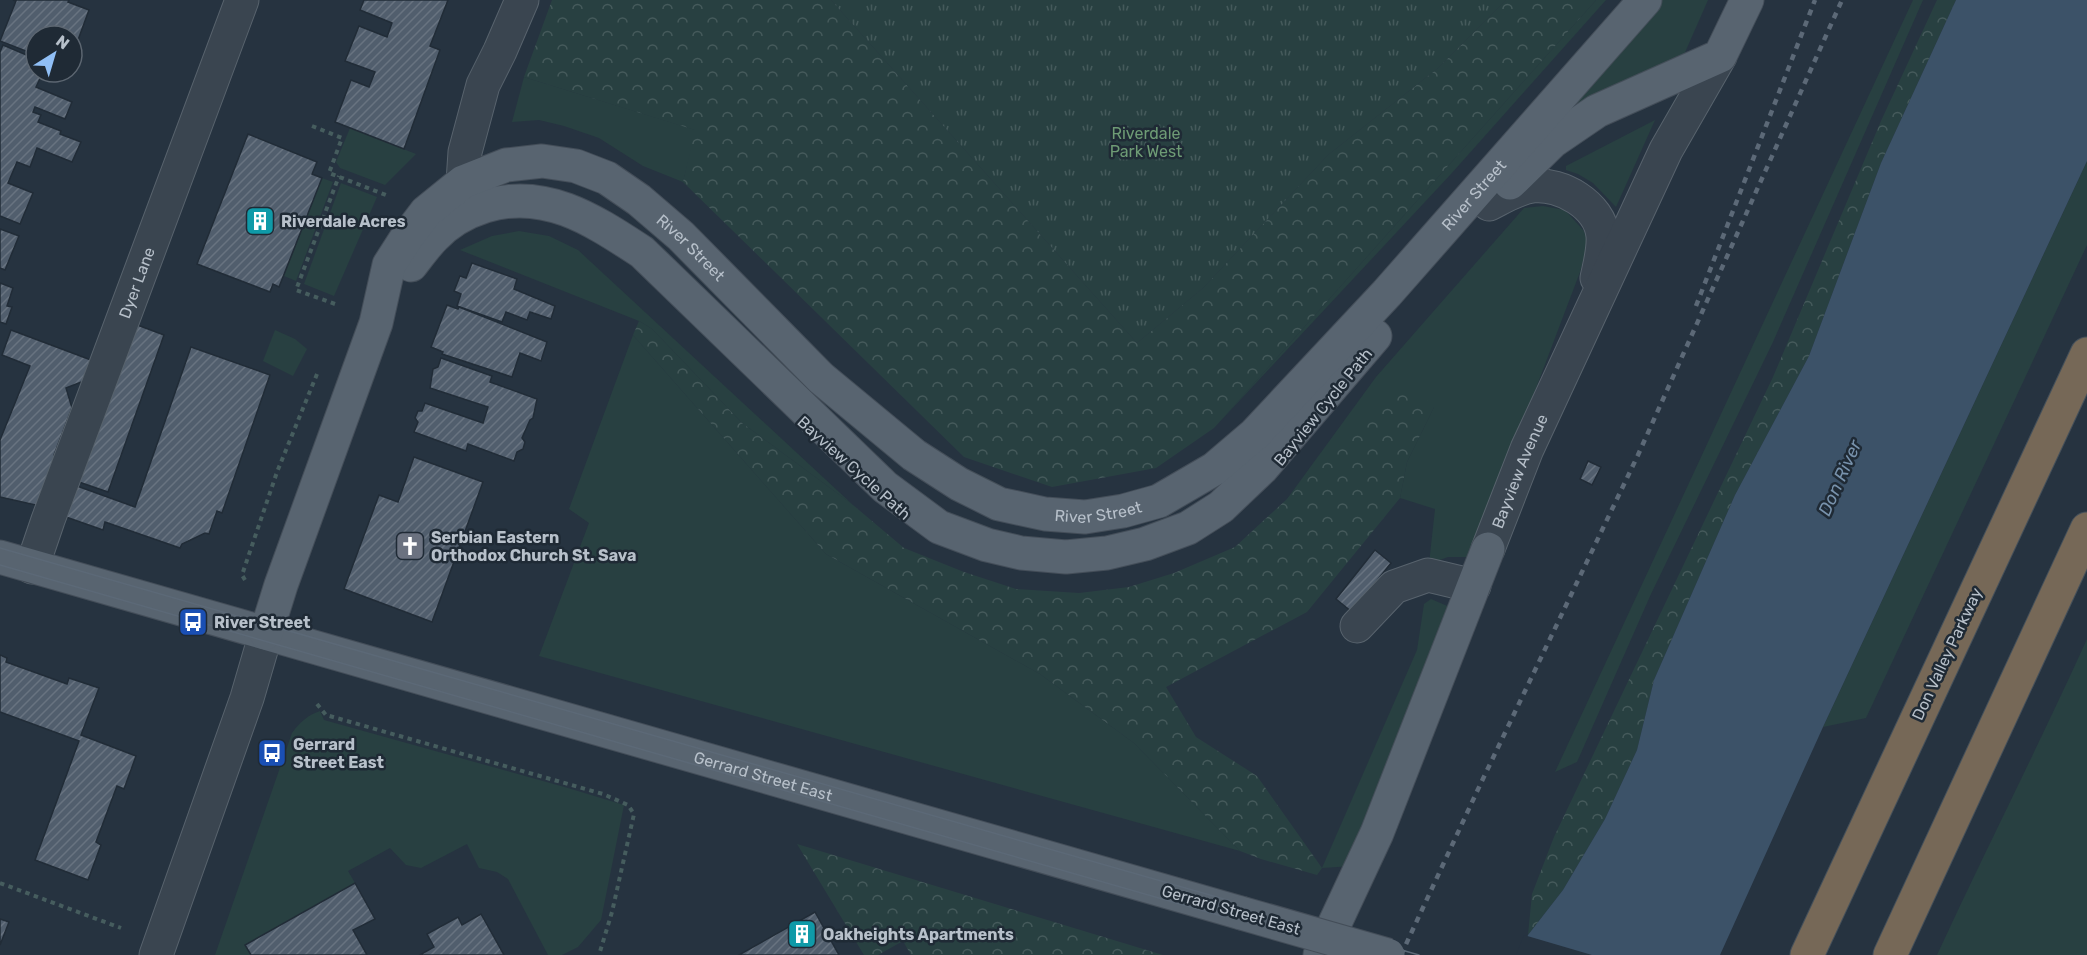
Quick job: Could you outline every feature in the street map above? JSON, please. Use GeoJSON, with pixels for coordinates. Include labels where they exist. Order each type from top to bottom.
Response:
{"type":"FeatureCollection","features":[{"type":"Feature","properties":{"kind":"highway","name":"Don Valley Parkway"},"geometry":{"type":"LineString","coordinates":[[1807,955],[2087,354]]}},
{"type":"Feature","properties":{"kind":"highway"},"geometry":{"type":"LineString","coordinates":[[1890,955],[2087,529]]}},
{"type":"Feature","properties":{"kind":"main road","name":"River Street"},"geometry":{"type":"LineString","coordinates":[[266,633],[285,574],[376,323],[389,265],[426,212],[463,182],[506,165],[542,161],[576,166],[607,178],[639,200],[681,236],[821,378],[914,455],[959,484],[999,504],[1045,514],[1085,517],[1123,511],[1159,501],[1214,469],[1255,434],[1387,294],[1645,0]]}},
{"type":"Feature","properties":{"kind":"main road","name":"Bayview Avenue"},"geometry":{"type":"LineString","coordinates":[[1720,56],[1747,0]]}},
{"type":"Feature","properties":{"kind":"main road","name":"River Street"},"geometry":{"type":"LineString","coordinates":[[376,323],[410,266],[434,237],[454,220],[474,209],[499,202],[520,200],[554,205],[598,224],[642,252],[885,487],[939,527],[987,545],[1021,553],[1066,557],[1107,553],[1145,544],[1188,528],[1221,507],[1262,468],[1489,204],[1553,141],[1597,111],[1720,56]]}},
{"type":"Feature","properties":{"kind":"main road","name":"Bayview Avenue"},"geometry":{"type":"LineString","coordinates":[[1320,955],[1377,833],[1488,549]]}},
{"type":"Feature","properties":{"kind":"main road","name":"Gerrard Street East"},"geometry":{"type":"LineString","coordinates":[[0,557],[1388,955]]}},
{"type":"Feature","properties":{"kind":"street","name":"Dyer Lane"},"geometry":{"type":"LineString","coordinates":[[32,567],[242,0]]}},
{"type":"Feature","properties":{"kind":"street"},"geometry":{"type":"LineString","coordinates":[[463,182],[465,152],[483,85],[522,0]]}},
{"type":"Feature","properties":{"kind":"street","name":"Bayview Avenue"},"geometry":{"type":"LineString","coordinates":[[1488,549],[1527,449],[1666,150],[1720,56]]}},
{"type":"Feature","properties":{"kind":"street","name":"River Street"},"geometry":{"type":"LineString","coordinates":[[1489,204],[1531,186],[1552,186],[1579,198],[1596,216],[1603,234],[1602,251],[1590,316]]}},
{"type":"Feature","properties":{"kind":"street"},"geometry":{"type":"LineString","coordinates":[[1357,626],[1394,587],[1428,575],[1474,586]]}},
{"type":"Feature","properties":{"kind":"street","name":"River Street"},"geometry":{"type":"LineString","coordinates":[[156,955],[247,698],[266,633]]}},
{"type":"Feature","properties":{"kind":"path"},"geometry":{"type":"LineString","coordinates":[[312,126],[342,138],[329,172],[386,195]]}},
{"type":"Feature","properties":{"kind":"path"},"geometry":{"type":"LineString","coordinates":[[335,304],[296,290],[339,177]]}},
{"type":"Feature","properties":{"kind":"path"},"geometry":{"type":"LineString","coordinates":[[317,704],[326,714],[603,794],[627,805],[634,814],[612,912],[599,955]]}},
{"type":"Feature","properties":{"kind":"path"},"geometry":{"type":"LineString","coordinates":[[0,883],[121,928]]}},
{"type":"Feature","properties":{"kind":"green space"},"geometry":{"type":"Polygon","coordinates":[[[552,0],[831,0],[1137,343],[1203,288],[1328,155],[1438,68],[1506,0],[1596,0],[1214,428],[1156,468],[1052,487],[964,457],[683,182],[695,130],[524,77],[552,0]]]}},
{"type":"Feature","properties":{"kind":"green space","name":"Riverdale Park West"},"geometry":{"type":"Polygon","coordinates":[[[831,0],[1506,0],[1438,68],[1328,155],[1203,288],[1137,343],[831,0]]]}},
{"type":"Feature","properties":{"kind":"green space"},"geometry":{"type":"Polygon","coordinates":[[[1596,0],[1606,0],[1451,174],[1214,428],[1596,0]]]}},
{"type":"Feature","properties":{"kind":"green space"},"geometry":{"type":"Polygon","coordinates":[[[1659,0],[1708,0],[1683,57],[1561,118],[1659,0]]]}},
{"type":"Feature","properties":{"kind":"green space"},"geometry":{"type":"Polygon","coordinates":[[[1913,0],[1923,0],[1773,342],[1651,594],[1577,762],[1555,772],[1913,0]]]}},
{"type":"Feature","properties":{"kind":"green space"},"geometry":{"type":"Polygon","coordinates":[[[1937,0],[1956,0],[1881,163],[1809,356],[1735,495],[1654,680],[1637,750],[1605,819],[1563,890],[1528,935],[1532,894],[1554,837],[1773,377],[1881,121],[1937,0]]]}},
{"type":"Feature","properties":{"kind":"green space"},"geometry":{"type":"Polygon","coordinates":[[[524,77],[696,130],[683,182],[643,166],[599,138],[539,120],[512,122],[524,77]]]}},
{"type":"Feature","properties":{"kind":"green space"},"geometry":{"type":"Polygon","coordinates":[[[1655,120],[1616,207],[1593,183],[1566,170],[1566,166],[1655,120]]]}},
{"type":"Feature","properties":{"kind":"green space"},"geometry":{"type":"Polygon","coordinates":[[[350,128],[416,154],[385,185],[340,168],[336,162],[350,128]]]}},
{"type":"Feature","properties":{"kind":"green space"},"geometry":{"type":"Polygon","coordinates":[[[2087,161],[2087,245],[1866,718],[1823,727],[2087,161]]]}},
{"type":"Feature","properties":{"kind":"green space"},"geometry":{"type":"Polygon","coordinates":[[[322,178],[333,182],[296,281],[284,276],[322,178]]]}},
{"type":"Feature","properties":{"kind":"green space"},"geometry":{"type":"Polygon","coordinates":[[[341,183],[377,197],[334,296],[304,284],[341,183]]]}},
{"type":"Feature","properties":{"kind":"green space"},"geometry":{"type":"Polygon","coordinates":[[[1543,206],[1565,210],[1584,231],[1588,244],[1580,272],[1472,557],[1448,557],[1429,564],[1435,509],[1400,498],[1407,462],[1434,407],[1287,499],[1376,377],[1524,208],[1543,206]]]}},
{"type":"Feature","properties":{"kind":"green space"},"geometry":{"type":"Polygon","coordinates":[[[519,231],[549,236],[578,250],[853,505],[742,423],[652,329],[639,321],[460,250],[492,236],[519,231]]]}},
{"type":"Feature","properties":{"kind":"green space"},"geometry":{"type":"Polygon","coordinates":[[[639,321],[652,329],[742,423],[853,505],[904,548],[964,572],[1016,589],[1079,593],[1129,587],[1174,573],[1235,547],[1287,499],[1376,406],[1405,388],[1421,395],[1434,407],[1407,462],[1400,498],[1307,612],[1166,687],[1196,737],[1257,776],[1322,868],[1317,875],[1240,851],[1134,743],[1040,674],[826,554],[633,335],[639,321]]]}},
{"type":"Feature","properties":{"kind":"green space"},"geometry":{"type":"Polygon","coordinates":[[[275,330],[295,339],[307,349],[293,376],[263,361],[275,330]]]}},
{"type":"Feature","properties":{"kind":"green space"},"geometry":{"type":"Polygon","coordinates":[[[633,335],[826,554],[1040,674],[1134,743],[1240,851],[539,656],[589,523],[569,509],[633,335]]]}},
{"type":"Feature","properties":{"kind":"green space"},"geometry":{"type":"Polygon","coordinates":[[[1431,599],[1452,608],[1353,866],[1322,868],[1417,650],[1424,604],[1431,599]]]}},
{"type":"Feature","properties":{"kind":"green space"},"geometry":{"type":"Polygon","coordinates":[[[2087,639],[2087,955],[1937,955],[2050,718],[2087,639]]]}},
{"type":"Feature","properties":{"kind":"green space"},"geometry":{"type":"Polygon","coordinates":[[[320,711],[324,720],[624,805],[601,920],[578,947],[562,955],[548,955],[508,879],[497,872],[479,868],[467,844],[421,868],[406,865],[390,848],[348,871],[355,883],[245,945],[251,955],[215,955],[292,733],[304,719],[320,711]]]}},
{"type":"Feature","properties":{"kind":"green space"},"geometry":{"type":"Polygon","coordinates":[[[797,844],[1163,955],[911,955],[903,941],[878,955],[864,955],[797,844]]]}},
{"type":"Feature","properties":{"kind":"water","name":"Don River"},"geometry":{"type":"Polygon","coordinates":[[[1956,0],[2087,0],[2087,161],[1823,727],[1720,955],[1519,955],[1528,935],[1563,890],[1605,819],[1637,750],[1654,680],[1735,495],[1809,356],[1881,163],[1956,0]]]}},
{"type":"Feature","properties":{"kind":"pier"},"geometry":{"type":"Polygon","coordinates":[[[1524,935],[1592,955],[1516,955],[1524,935]]]}},
{"type":"Feature","properties":{"kind":"building"},"geometry":{"type":"Polygon","coordinates":[[[13,0],[69,0],[68,2],[89,10],[84,24],[24,24],[24,50],[0,41],[16,1],[13,0]]]}},
{"type":"Feature","properties":{"kind":"building"},"geometry":{"type":"Polygon","coordinates":[[[364,0],[448,0],[430,46],[440,50],[404,149],[335,122],[351,80],[369,87],[375,72],[345,61],[359,26],[387,37],[392,23],[360,10],[364,0]]]}},
{"type":"Feature","properties":{"kind":"building"},"geometry":{"type":"Polygon","coordinates":[[[3,45],[24,54],[24,84],[37,84],[36,87],[72,102],[65,119],[35,107],[33,112],[41,115],[38,122],[81,142],[72,162],[37,148],[30,167],[17,162],[8,183],[33,193],[20,224],[0,216],[0,52],[3,45]]]}},
{"type":"Feature","properties":{"kind":"building","name":"Riverdale Acres"},"geometry":{"type":"Polygon","coordinates":[[[248,134],[317,162],[312,174],[322,178],[279,287],[273,284],[270,292],[197,264],[248,134]]]}},
{"type":"Feature","properties":{"kind":"building"},"geometry":{"type":"Polygon","coordinates":[[[0,229],[19,236],[5,270],[0,268],[0,229]]]}},
{"type":"Feature","properties":{"kind":"building"},"geometry":{"type":"Polygon","coordinates":[[[472,263],[517,279],[514,289],[555,306],[551,319],[530,312],[527,320],[506,312],[502,322],[457,306],[461,294],[454,291],[460,276],[466,278],[472,263]]]}},
{"type":"Feature","properties":{"kind":"building"},"geometry":{"type":"Polygon","coordinates":[[[0,283],[13,288],[7,306],[12,307],[6,324],[0,322],[0,283]]]}},
{"type":"Feature","properties":{"kind":"building"},"geometry":{"type":"Polygon","coordinates":[[[447,305],[458,309],[459,307],[547,342],[541,361],[520,353],[512,377],[442,354],[443,352],[431,347],[447,305]]]}},
{"type":"Feature","properties":{"kind":"building"},"geometry":{"type":"Polygon","coordinates":[[[132,323],[164,335],[108,492],[76,481],[132,323]]]}},
{"type":"Feature","properties":{"kind":"building"},"geometry":{"type":"Polygon","coordinates":[[[11,330],[91,360],[84,381],[66,388],[72,408],[54,455],[59,457],[40,506],[0,497],[0,440],[30,366],[2,355],[11,330]]]}},
{"type":"Feature","properties":{"kind":"building"},"geometry":{"type":"Polygon","coordinates":[[[191,347],[270,375],[222,513],[217,511],[209,534],[205,533],[182,544],[180,548],[105,522],[103,530],[66,517],[77,486],[135,507],[191,347]]]}},
{"type":"Feature","properties":{"kind":"building"},"geometry":{"type":"Polygon","coordinates":[[[441,358],[492,376],[490,382],[537,399],[533,418],[522,438],[525,442],[523,449],[517,452],[514,461],[468,444],[466,451],[414,432],[418,422],[415,418],[418,411],[422,411],[425,403],[483,423],[488,407],[430,388],[433,369],[438,367],[441,358]]]}},
{"type":"Feature","properties":{"kind":"building","name":"Serbian Eastern Orthodox Church St. Sava"},"geometry":{"type":"Polygon","coordinates":[[[414,457],[483,482],[432,622],[344,589],[379,495],[398,502],[414,457]]]}},
{"type":"Feature","properties":{"kind":"building"},"geometry":{"type":"Polygon","coordinates":[[[1588,461],[1601,467],[1592,485],[1580,479],[1588,461]]]}},
{"type":"Feature","properties":{"kind":"building"},"geometry":{"type":"Polygon","coordinates":[[[1375,550],[1391,563],[1352,612],[1336,599],[1375,550]]]}},
{"type":"Feature","properties":{"kind":"building"},"geometry":{"type":"Polygon","coordinates":[[[0,655],[7,658],[6,662],[67,684],[69,678],[99,688],[81,735],[136,756],[124,789],[117,786],[96,842],[101,845],[88,880],[35,860],[79,741],[0,712],[0,655]]]}},
{"type":"Feature","properties":{"kind":"building"},"geometry":{"type":"Polygon","coordinates":[[[355,883],[375,919],[353,930],[367,955],[251,955],[245,945],[355,883]]]}},
{"type":"Feature","properties":{"kind":"building","name":"Oakheights Apartments"},"geometry":{"type":"Polygon","coordinates":[[[815,912],[839,955],[739,955],[815,912]]]}},
{"type":"Feature","properties":{"kind":"building"},"geometry":{"type":"Polygon","coordinates":[[[481,914],[504,955],[420,955],[434,947],[427,934],[458,917],[462,925],[481,914]]]}},
{"type":"Feature","properties":{"kind":"building"},"geometry":{"type":"Polygon","coordinates":[[[0,919],[9,922],[0,945],[0,919]]]}},
{"type":"Feature","properties":{"kind":"tram line"},"geometry":{"type":"LineString","coordinates":[[0,548],[1419,955]]}},
{"type":"Feature","properties":{"kind":"tram line"},"geometry":{"type":"LineString","coordinates":[[0,565],[1357,955]]}},
{"type":"Feature","properties":{"kind":"railway"},"geometry":{"type":"LineString","coordinates":[[1696,306],[1815,0]]}},
{"type":"Feature","properties":{"kind":"railway"},"geometry":{"type":"LineString","coordinates":[[1401,955],[1638,455],[1842,0]]}},
{"type":"Feature","properties":{"kind":"place","name":"Riverdale Acres"},"geometry":{"type":"Point","coordinates":[260,221]}},
{"type":"Feature","properties":{"kind":"place","name":"Serbian Eastern Orthodox Church St. Sava"},"geometry":{"type":"Point","coordinates":[410,546]}},
{"type":"Feature","properties":{"kind":"place","name":"River Street"},"geometry":{"type":"Point","coordinates":[193,622]}},
{"type":"Feature","properties":{"kind":"place","name":"Gerrard Street East"},"geometry":{"type":"Point","coordinates":[272,753]}},
{"type":"Feature","properties":{"kind":"place","name":"Oakheights Apartments"},"geometry":{"type":"Point","coordinates":[802,934]}}]}
